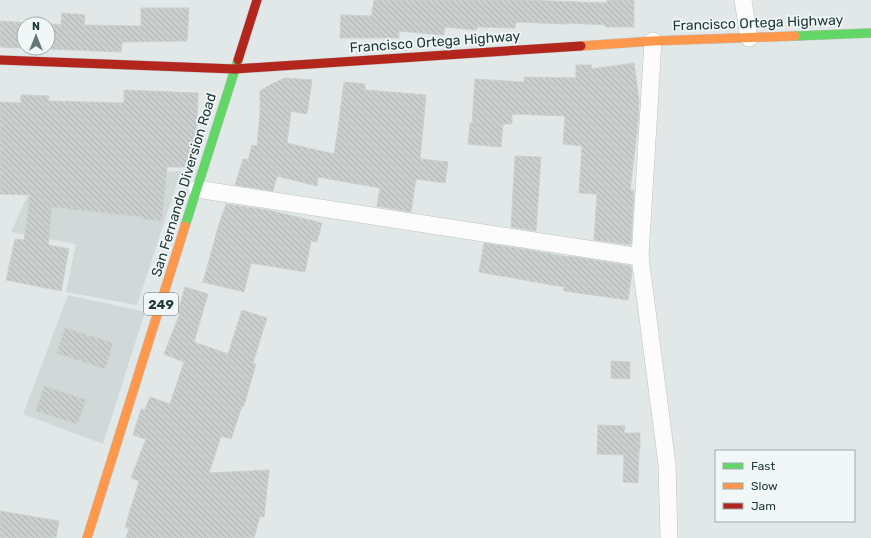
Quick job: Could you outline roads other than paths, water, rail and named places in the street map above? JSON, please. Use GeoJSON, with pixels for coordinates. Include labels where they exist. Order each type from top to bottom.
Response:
{"type":"FeatureCollection","features":[{"type":"Feature","properties":{"kind":"main road","name":"San Fernando Diversion Road"},"geometry":{"type":"LineString","coordinates":[[87,538],[257,0]]}},
{"type":"Feature","properties":{"kind":"main road","name":"Francisco Ortega Highway"},"geometry":{"type":"LineString","coordinates":[[0,60],[235,69],[653,41],[871,34]]}},
{"type":"Feature","properties":{"kind":"street"},"geometry":{"type":"LineString","coordinates":[[743,0],[749,38]]}},
{"type":"Feature","properties":{"kind":"street"},"geometry":{"type":"LineString","coordinates":[[653,41],[640,257],[667,464],[668,538]]}},
{"type":"Feature","properties":{"kind":"street"},"geometry":{"type":"LineString","coordinates":[[197,189],[640,257]]}}]}
